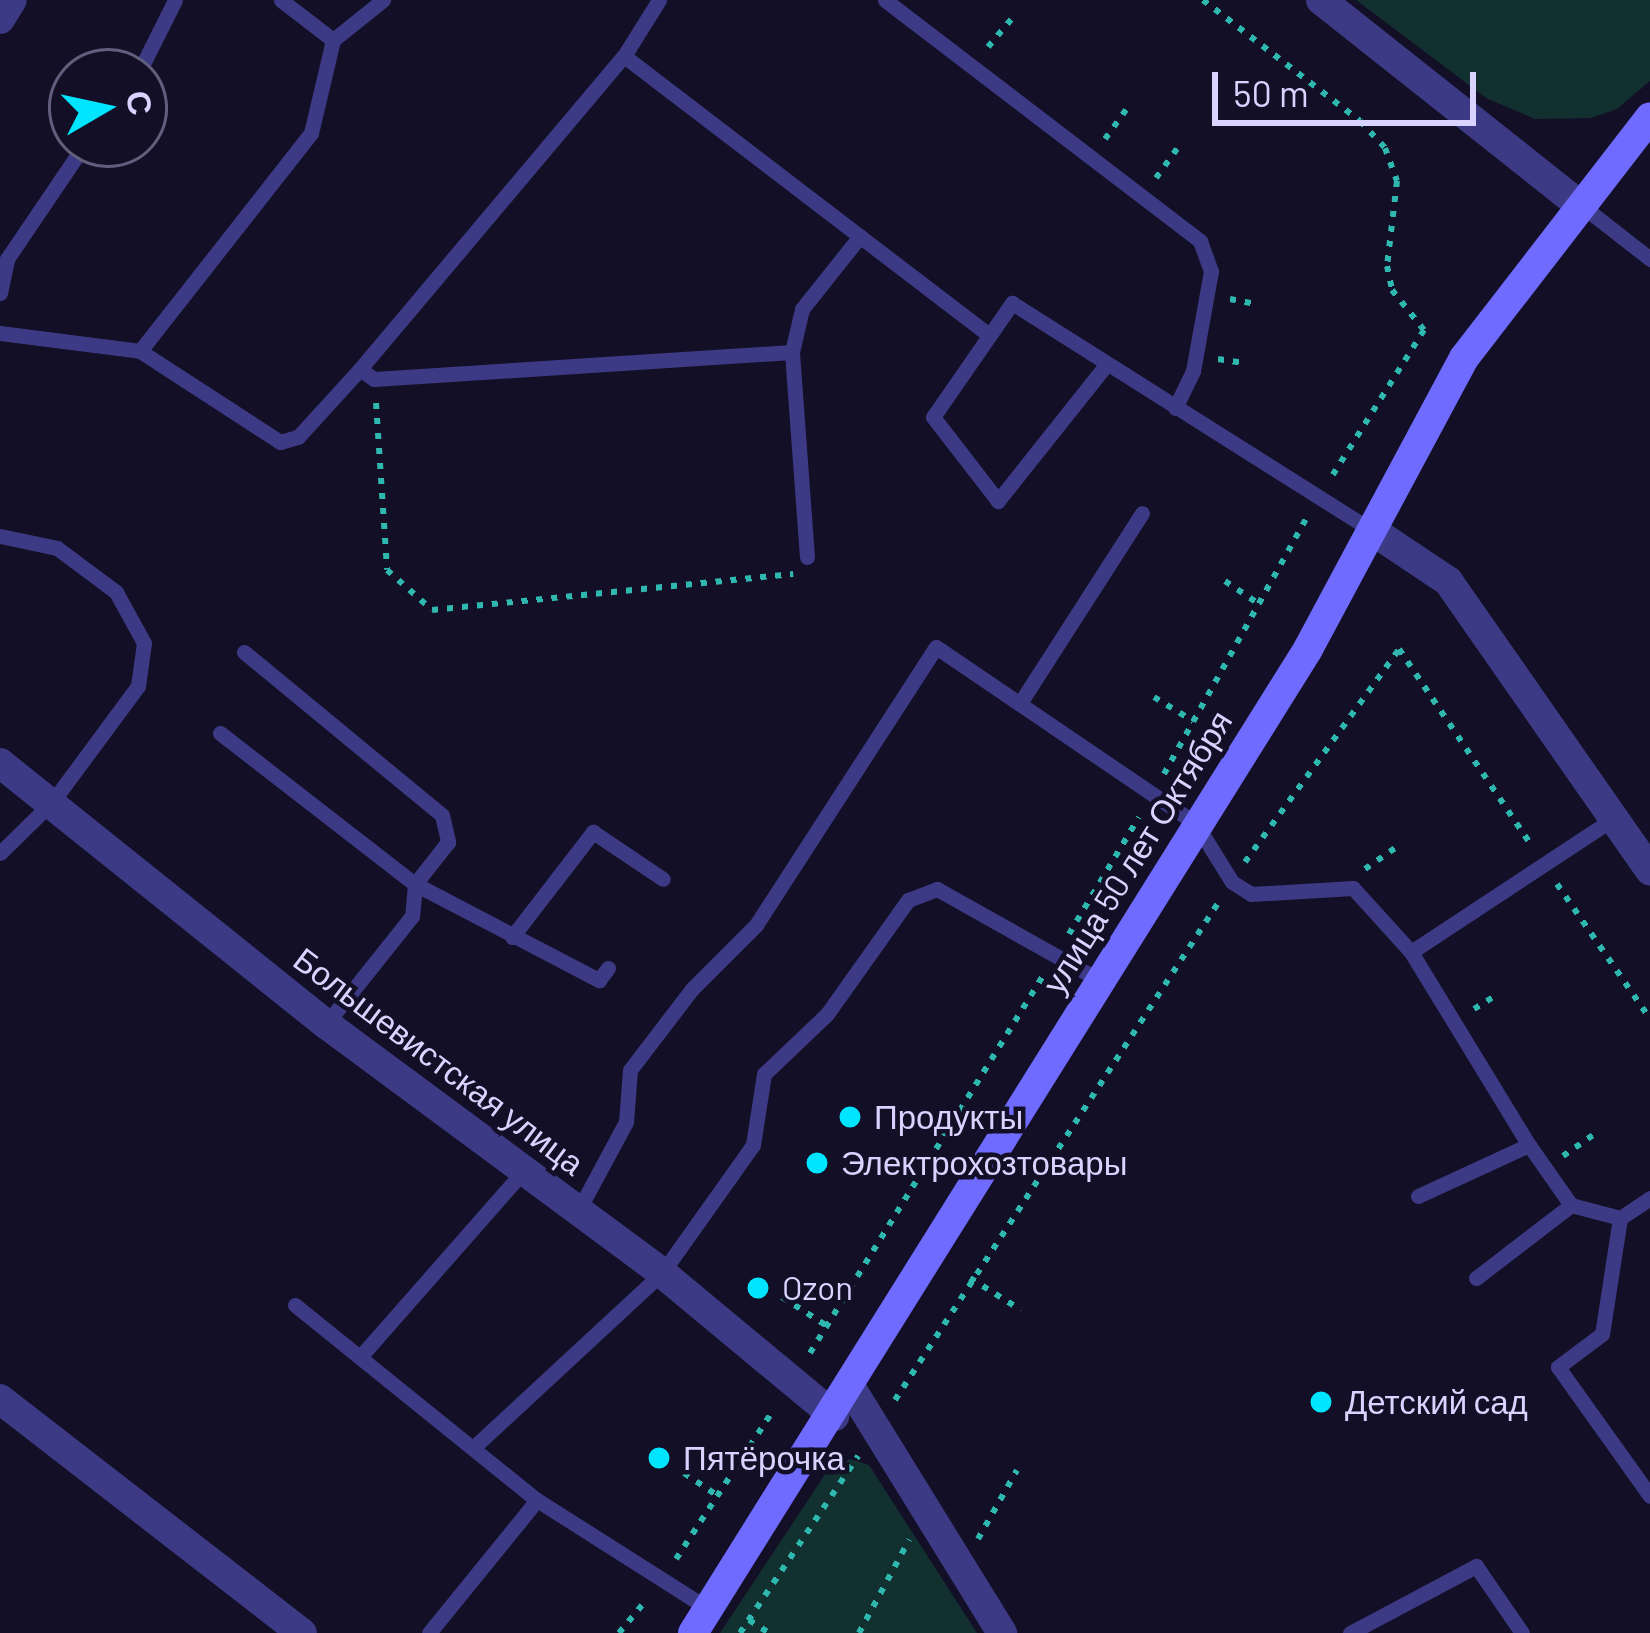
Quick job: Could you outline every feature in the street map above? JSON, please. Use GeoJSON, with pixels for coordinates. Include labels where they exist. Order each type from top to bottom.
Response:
{"type":"FeatureCollection","features":[{"type":"Feature","properties":{"kind":"main road","name":"улица 50 лет Октября"},"geometry":{"type":"LineString","coordinates":[[701,1621],[852,1390],[1099,980],[1308,649],[1464,358],[1650,117]]}},
{"type":"Feature","properties":{"kind":"street"},"geometry":{"type":"LineString","coordinates":[[0,19],[12,0]]}},
{"type":"Feature","properties":{"kind":"street"},"geometry":{"type":"LineString","coordinates":[[1321,0],[1580,205]]}},
{"type":"Feature","properties":{"kind":"street"},"geometry":{"type":"LineString","coordinates":[[1370,529],[1448,581],[1650,872]]}},
{"type":"Feature","properties":{"kind":"street","name":"Большевистская улица"},"geometry":{"type":"LineString","coordinates":[[0,763],[520,1174],[662,1273],[834,1416]]}},
{"type":"Feature","properties":{"kind":"street"},"geometry":{"type":"LineString","coordinates":[[852,1390],[1002,1633]]}},
{"type":"Feature","properties":{"kind":"street"},"geometry":{"type":"LineString","coordinates":[[0,1399],[302,1633]]}},
{"type":"Feature","properties":{"kind":"lane"},"geometry":{"type":"LineString","coordinates":[[281,0],[333,40]]}},
{"type":"Feature","properties":{"kind":"lane"},"geometry":{"type":"LineString","coordinates":[[140,351],[310,133],[333,40],[383,0]]}},
{"type":"Feature","properties":{"kind":"lane"},"geometry":{"type":"LineString","coordinates":[[0,333],[140,351],[280,442],[298,437],[367,374],[624,56],[659,0]]}},
{"type":"Feature","properties":{"kind":"lane"},"geometry":{"type":"LineString","coordinates":[[885,0],[970,70],[1200,241],[1211,271],[1193,371],[1175,408]]}},
{"type":"Feature","properties":{"kind":"lane"},"geometry":{"type":"LineString","coordinates":[[149,48],[168,3]]}},
{"type":"Feature","properties":{"kind":"lane"},"geometry":{"type":"LineString","coordinates":[[624,56],[988,335]]}},
{"type":"Feature","properties":{"kind":"lane"},"geometry":{"type":"LineString","coordinates":[[0,293],[7,259],[69,168]]}},
{"type":"Feature","properties":{"kind":"lane"},"geometry":{"type":"LineString","coordinates":[[1580,205],[1650,259]]}},
{"type":"Feature","properties":{"kind":"lane"},"geometry":{"type":"LineString","coordinates":[[807,557],[792,352],[802,309],[860,236]]}},
{"type":"Feature","properties":{"kind":"lane"},"geometry":{"type":"LineString","coordinates":[[1106,365],[998,501],[933,417],[1012,303],[1370,529]]}},
{"type":"Feature","properties":{"kind":"lane"},"geometry":{"type":"LineString","coordinates":[[367,374],[792,352]]}},
{"type":"Feature","properties":{"kind":"lane"},"geometry":{"type":"LineString","coordinates":[[1022,700],[1142,513]]}},
{"type":"Feature","properties":{"kind":"lane"},"geometry":{"type":"LineString","coordinates":[[0,536],[57,548],[116,592],[144,644],[138,686],[53,801],[0,853]]}},
{"type":"Feature","properties":{"kind":"lane"},"geometry":{"type":"LineString","coordinates":[[578,1211],[626,1122],[630,1070],[692,989],[756,926],[937,647],[1022,700],[1150,798],[1196,824],[1232,881],[1251,894],[1353,888],[1411,952],[1571,1205],[1620,1218]]}},
{"type":"Feature","properties":{"kind":"lane"},"geometry":{"type":"LineString","coordinates":[[244,652],[442,815],[448,842],[415,884],[412,916],[326,1024]]}},
{"type":"Feature","properties":{"kind":"lane"},"geometry":{"type":"LineString","coordinates":[[220,733],[415,884],[599,980],[608,968]]}},
{"type":"Feature","properties":{"kind":"lane"},"geometry":{"type":"LineString","coordinates":[[1411,952],[1614,818]]}},
{"type":"Feature","properties":{"kind":"lane"},"geometry":{"type":"LineString","coordinates":[[512,937],[593,832],[663,879]]}},
{"type":"Feature","properties":{"kind":"lane"},"geometry":{"type":"LineString","coordinates":[[473,1447],[662,1273],[753,1145],[764,1074],[826,1013],[908,900],[938,890],[1099,980]]}},
{"type":"Feature","properties":{"kind":"lane"},"geometry":{"type":"LineString","coordinates":[[1418,1196],[1529,1145]]}},
{"type":"Feature","properties":{"kind":"lane"},"geometry":{"type":"LineString","coordinates":[[360,1357],[520,1174]]}},
{"type":"Feature","properties":{"kind":"lane"},"geometry":{"type":"LineString","coordinates":[[1650,1198],[1620,1218],[1602,1334],[1558,1367],[1650,1496]]}},
{"type":"Feature","properties":{"kind":"lane"},"geometry":{"type":"LineString","coordinates":[[1476,1278],[1571,1205]]}},
{"type":"Feature","properties":{"kind":"lane"},"geometry":{"type":"LineString","coordinates":[[296,1305],[536,1500],[664,1579],[701,1621]]}},
{"type":"Feature","properties":{"kind":"lane"},"geometry":{"type":"LineString","coordinates":[[428,1633],[536,1500]]}},
{"type":"Feature","properties":{"kind":"lane"},"geometry":{"type":"LineString","coordinates":[[1350,1633],[1476,1566],[1522,1633]]}},
{"type":"Feature","properties":{"kind":"path"},"geometry":{"type":"LineString","coordinates":[[619,1633],[664,1579],[827,1326],[1150,798],[1318,498],[1424,330],[1392,290],[1387,266],[1397,181],[1385,148],[1360,121],[1203,0]]}},
{"type":"Feature","properties":{"kind":"path"},"geometry":{"type":"LineString","coordinates":[[970,70],[1012,17]]}},
{"type":"Feature","properties":{"kind":"path"},"geometry":{"type":"LineString","coordinates":[[1090,159],[1131,103]]}},
{"type":"Feature","properties":{"kind":"path"},"geometry":{"type":"LineString","coordinates":[[1141,197],[1182,142]]}},
{"type":"Feature","properties":{"kind":"path"},"geometry":{"type":"LineString","coordinates":[[367,374],[387,570],[433,610],[788,581],[807,557]]}},
{"type":"Feature","properties":{"kind":"path"},"geometry":{"type":"LineString","coordinates":[[1225,581],[1259,604]]}},
{"type":"Feature","properties":{"kind":"path"},"geometry":{"type":"LineString","coordinates":[[740,1633],[1232,881],[1400,650],[1650,1019]]}},
{"type":"Feature","properties":{"kind":"path"},"geometry":{"type":"LineString","coordinates":[[1154,697],[1193,721]]}},
{"type":"Feature","properties":{"kind":"path"},"geometry":{"type":"LineString","coordinates":[[1353,888],[1355,876],[1396,848]]}},
{"type":"Feature","properties":{"kind":"path"},"geometry":{"type":"LineString","coordinates":[[1545,1168],[1594,1134]]}},
{"type":"Feature","properties":{"kind":"path"},"geometry":{"type":"LineString","coordinates":[[970,1278],[1021,1310]]}},
{"type":"Feature","properties":{"kind":"path"},"geometry":{"type":"LineString","coordinates":[[782,1297],[827,1326]]}},
{"type":"Feature","properties":{"kind":"path"},"geometry":{"type":"LineString","coordinates":[[953,1555],[983,1535],[1018,1469]]}},
{"type":"Feature","properties":{"kind":"path"},"geometry":{"type":"LineString","coordinates":[[687,1476],[718,1496]]}},
{"type":"Feature","properties":{"kind":"path"},"geometry":{"type":"LineString","coordinates":[[859,1633],[926,1510]]}},
{"type":"Feature","properties":{"kind":"path"},"geometry":{"type":"LineString","coordinates":[[749,1620],[769,1633]]}},
{"type":"Feature","properties":{"kind":"green space"},"geometry":{"type":"Polygon","coordinates":[[[1356,0],[1650,0],[1650,81],[1617,109],[1591,118],[1535,119],[1486,98],[1356,0]]]}},
{"type":"Feature","properties":{"kind":"green space"},"geometry":{"type":"Polygon","coordinates":[[[850,1459],[869,1465],[977,1633],[720,1633],[830,1467],[850,1459]]]}},
{"type":"Feature","properties":{"kind":"place","name":"Продукты"},"geometry":{"type":"Point","coordinates":[850,1117]}},
{"type":"Feature","properties":{"kind":"place","name":"Электрохозтовары"},"geometry":{"type":"Point","coordinates":[817,1163]}},
{"type":"Feature","properties":{"kind":"place","name":"Ozon"},"geometry":{"type":"Point","coordinates":[758,1288]}},
{"type":"Feature","properties":{"kind":"place","name":"Детский сад"},"geometry":{"type":"Point","coordinates":[1321,1402]}},
{"type":"Feature","properties":{"kind":"place","name":"Пятёрочка"},"geometry":{"type":"Point","coordinates":[659,1458]}}]}
